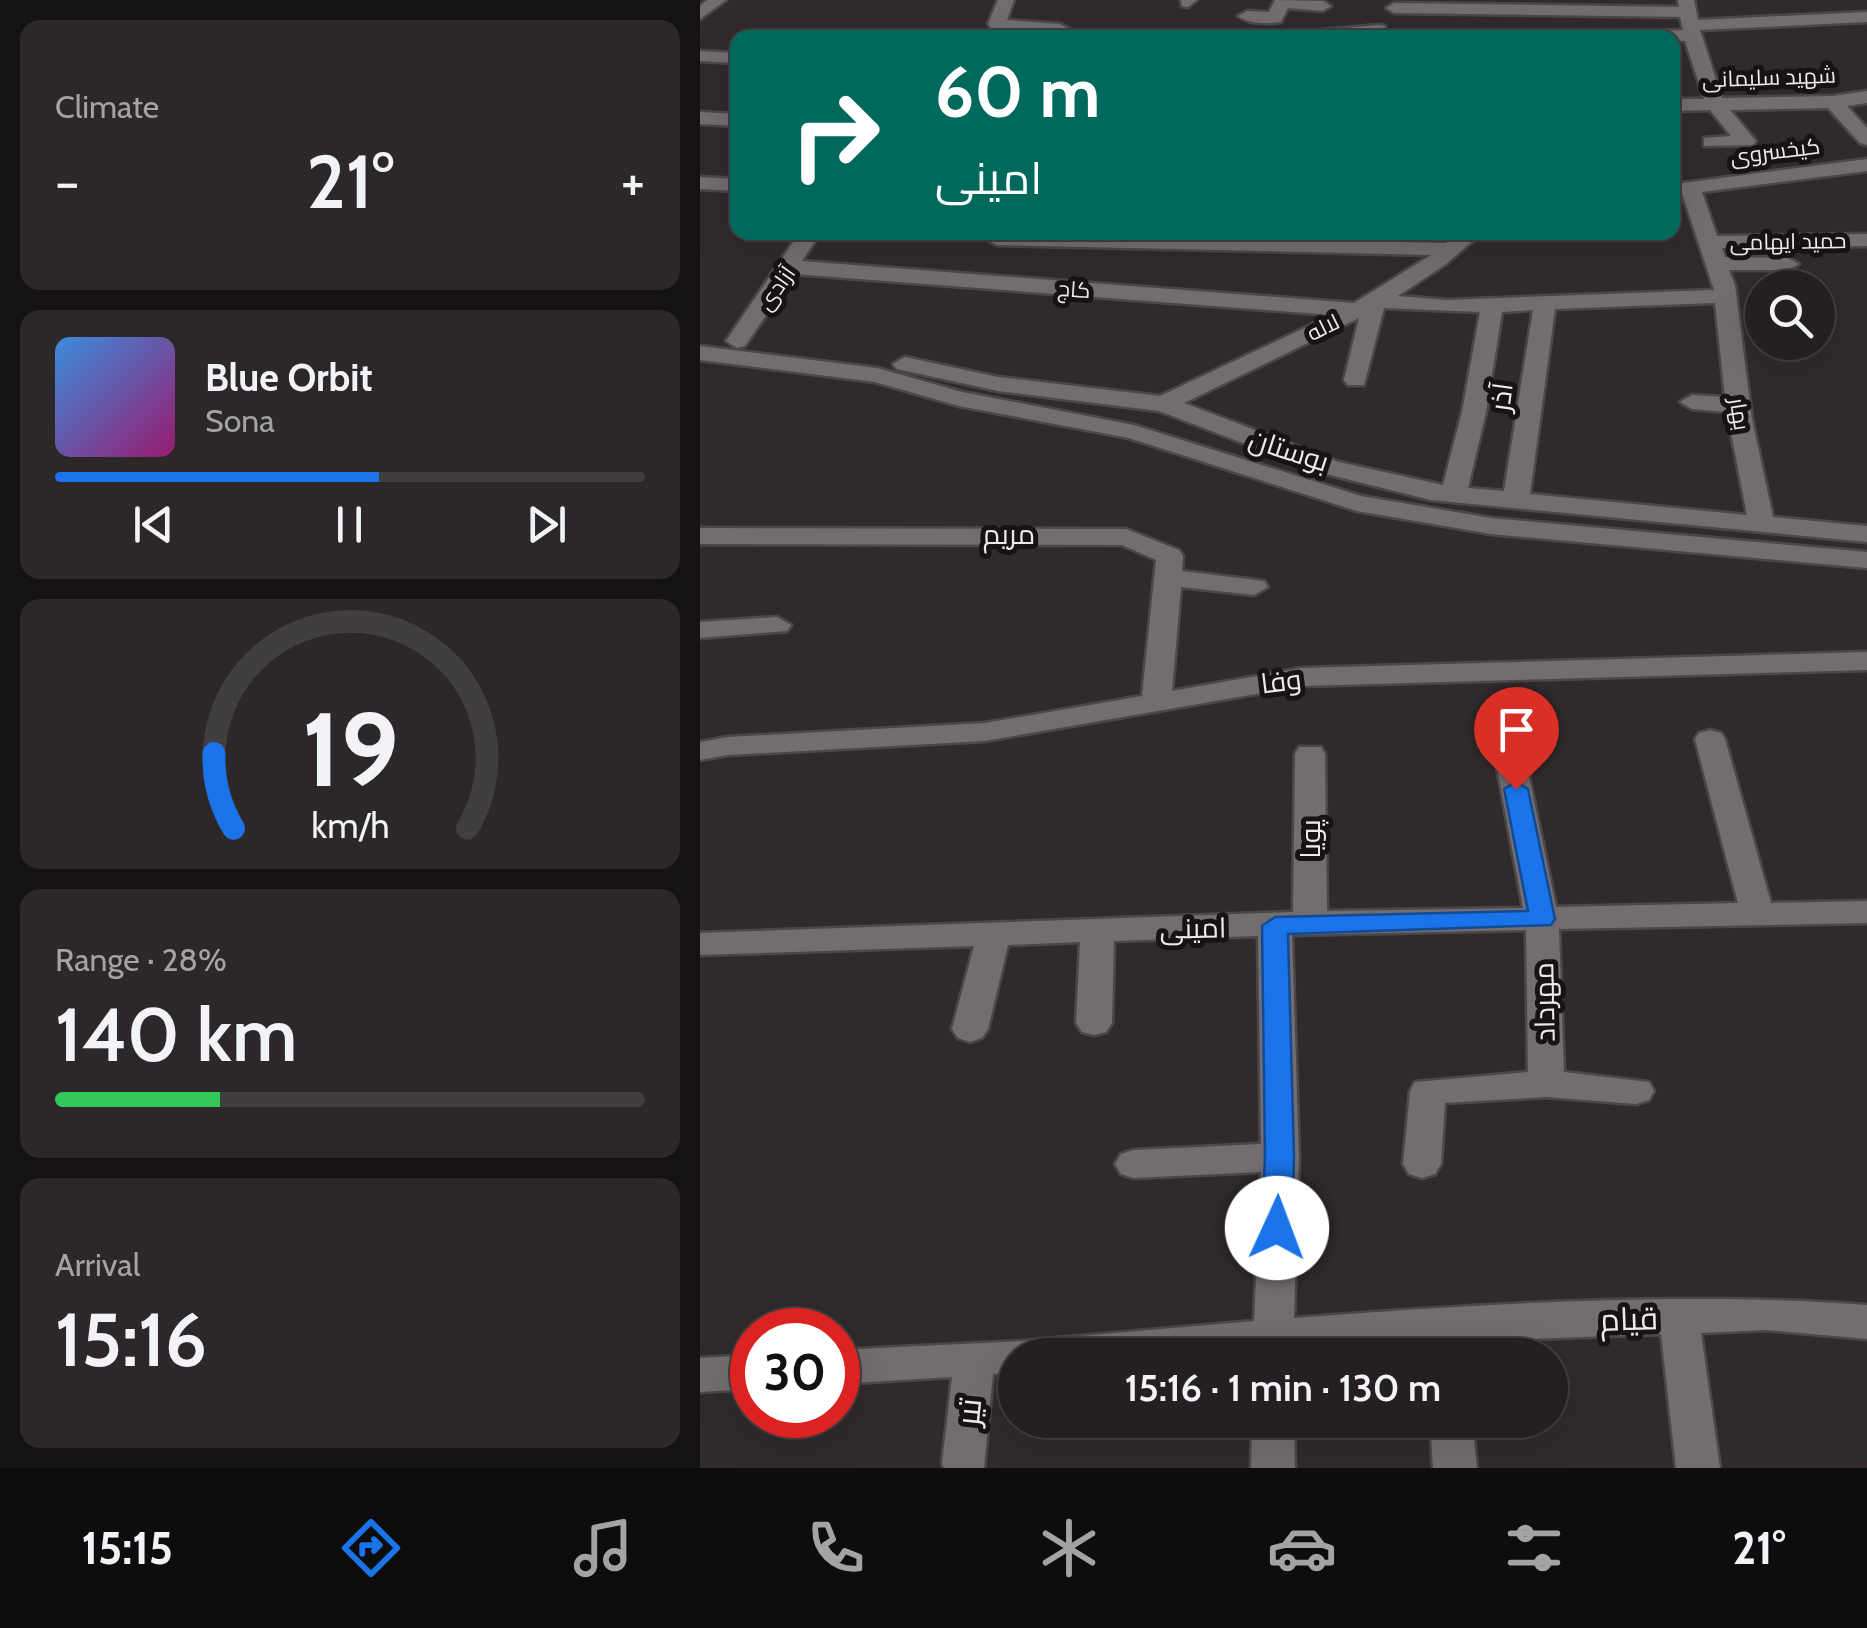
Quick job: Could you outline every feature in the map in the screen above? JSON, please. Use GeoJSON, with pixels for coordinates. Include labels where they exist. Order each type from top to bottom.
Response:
{"type":"FeatureCollection","features":[{"type":"Feature","properties":{"kind":"street"},"geometry":{"type":"LineString","coordinates":[[700,14],[718,0]]}},
{"type":"Feature","properties":{"kind":"street"},"geometry":{"type":"LineString","coordinates":[[1006,0],[997,24],[1060,29]]}},
{"type":"Feature","properties":{"kind":"street"},"geometry":{"type":"LineString","coordinates":[[1388,30],[1400,4],[1690,18],[1867,17]]}},
{"type":"Feature","properties":{"kind":"street"},"geometry":{"type":"LineString","coordinates":[[1247,16],[1280,7],[1323,6]]}},
{"type":"Feature","properties":{"kind":"street"},"geometry":{"type":"LineString","coordinates":[[1647,30],[1690,18]]}},
{"type":"Feature","properties":{"kind":"street"},"geometry":{"type":"LineString","coordinates":[[1690,18],[1716,104],[1746,141],[1711,142]]}},
{"type":"Feature","properties":{"kind":"street"},"geometry":{"type":"LineString","coordinates":[[700,56],[730,58]]}},
{"type":"Feature","properties":{"kind":"street","name":"شهید سلیمانی"},"geometry":{"type":"LineString","coordinates":[[1680,105],[1833,102],[1867,97]]}},
{"type":"Feature","properties":{"kind":"street"},"geometry":{"type":"LineString","coordinates":[[1833,102],[1867,138]]}},
{"type":"Feature","properties":{"kind":"street"},"geometry":{"type":"LineString","coordinates":[[700,118],[730,120]]}},
{"type":"Feature","properties":{"kind":"street","name":"کیخسروی"},"geometry":{"type":"LineString","coordinates":[[1690,187],[1867,164]]}},
{"type":"Feature","properties":{"kind":"street"},"geometry":{"type":"LineString","coordinates":[[700,183],[730,185]]}},
{"type":"Feature","properties":{"kind":"street","name":"بهار"},"geometry":{"type":"LineString","coordinates":[[1690,187],[1703,238],[1726,296],[1738,405],[1762,526]]}},
{"type":"Feature","properties":{"kind":"street"},"geometry":{"type":"LineString","coordinates":[[1703,238],[1788,264]]}},
{"type":"Feature","properties":{"kind":"street","name":"حمید ایهامی"},"geometry":{"type":"LineString","coordinates":[[1703,238],[1867,240]]}},
{"type":"Feature","properties":{"kind":"street","name":"آزادی"},"geometry":{"type":"LineString","coordinates":[[737,341],[807,240]]}},
{"type":"Feature","properties":{"kind":"street"},"geometry":{"type":"LineString","coordinates":[[981,282],[996,240]]}},
{"type":"Feature","properties":{"kind":"street"},"geometry":{"type":"LineString","coordinates":[[1136,240],[1450,249]]}},
{"type":"Feature","properties":{"kind":"street","name":"لاله"},"geometry":{"type":"LineString","coordinates":[[1163,404],[1365,305],[1462,240]]}},
{"type":"Feature","properties":{"kind":"street","name":"کاج"},"geometry":{"type":"LineString","coordinates":[[791,267],[1365,305],[1492,305],[1726,296]]}},
{"type":"Feature","properties":{"kind":"street","name":"آذر"},"geometry":{"type":"LineString","coordinates":[[1516,498],[1545,303]]}},
{"type":"Feature","properties":{"kind":"street"},"geometry":{"type":"LineString","coordinates":[[1356,380],[1365,305]]}},
{"type":"Feature","properties":{"kind":"street"},"geometry":{"type":"LineString","coordinates":[[1454,494],[1474,412],[1492,305]]}},
{"type":"Feature","properties":{"kind":"street","name":"بوستان"},"geometry":{"type":"LineString","coordinates":[[700,340],[864,356],[998,384],[1163,404],[1331,468],[1454,494],[1867,534]]}},
{"type":"Feature","properties":{"kind":"street","name":"بوستان"},"geometry":{"type":"LineString","coordinates":[[700,353],[876,375],[976,402],[1134,432],[1357,504],[1491,526],[1867,560]]}},
{"type":"Feature","properties":{"kind":"street"},"geometry":{"type":"LineString","coordinates":[[1692,402],[1738,405]]}},
{"type":"Feature","properties":{"kind":"street","name":"مریم"},"geometry":{"type":"LineString","coordinates":[[700,536],[1126,537],[1170,556],[1167,578]]}},
{"type":"Feature","properties":{"kind":"street"},"geometry":{"type":"LineString","coordinates":[[1156,700],[1167,578],[1254,587]]}},
{"type":"Feature","properties":{"kind":"street"},"geometry":{"type":"LineString","coordinates":[[700,630],[777,625]]}},
{"type":"Feature","properties":{"kind":"street","name":"وفا"},"geometry":{"type":"LineString","coordinates":[[700,751],[728,746],[985,732],[1302,677],[1867,661]]}},
{"type":"Feature","properties":{"kind":"street"},"geometry":{"type":"LineString","coordinates":[[1710,739],[1758,915]]}},
{"type":"Feature","properties":{"kind":"street","name":"پویا"},"geometry":{"type":"LineString","coordinates":[[1273,1338],[1292,925],[1310,754]]}},
{"type":"Feature","properties":{"kind":"street","name":"مهرداد"},"geometry":{"type":"LineString","coordinates":[[1510,756],[1542,919],[1546,1084]]}},
{"type":"Feature","properties":{"kind":"street","name":"امینی"},"geometry":{"type":"LineString","coordinates":[[700,944],[1097,930],[1867,912]]}},
{"type":"Feature","properties":{"kind":"street"},"geometry":{"type":"LineString","coordinates":[[1094,1023],[1097,930]]}},
{"type":"Feature","properties":{"kind":"street"},"geometry":{"type":"LineString","coordinates":[[970,1029],[994,934]]}},
{"type":"Feature","properties":{"kind":"street"},"geometry":{"type":"LineString","coordinates":[[1422,1164],[1428,1091],[1546,1084],[1636,1092]]}},
{"type":"Feature","properties":{"kind":"street"},"geometry":{"type":"LineString","coordinates":[[1134,1164],[1280,1157]]}},
{"type":"Feature","properties":{"kind":"street","name":"قیام"},"geometry":{"type":"LineString","coordinates":[[1466,1338],[1766,1314],[1867,1322]]}},
{"type":"Feature","properties":{"kind":"street"},"geometry":{"type":"LineString","coordinates":[[1679,1318],[1698,1468]]}},
{"type":"Feature","properties":{"kind":"street"},"geometry":{"type":"LineString","coordinates":[[860,1366],[995,1358]]}},
{"type":"Feature","properties":{"kind":"street","name":"تیر"},"geometry":{"type":"LineString","coordinates":[[964,1464],[995,1358]]}},
{"type":"Feature","properties":{"kind":"street"},"geometry":{"type":"LineString","coordinates":[[700,1375],[730,1373]]}},
{"type":"Feature","properties":{"kind":"street"},"geometry":{"type":"LineString","coordinates":[[1273,1438],[1274,1468]]}},
{"type":"Feature","properties":{"kind":"street"},"geometry":{"type":"LineString","coordinates":[[1452,1438],[1455,1468]]}},
{"type":"Feature","properties":{"kind":"route"},"geometry":{"type":"LineString","coordinates":[[1277,1228],[1280,1157],[1275,926],[1542,919],[1516,789]]}}]}
